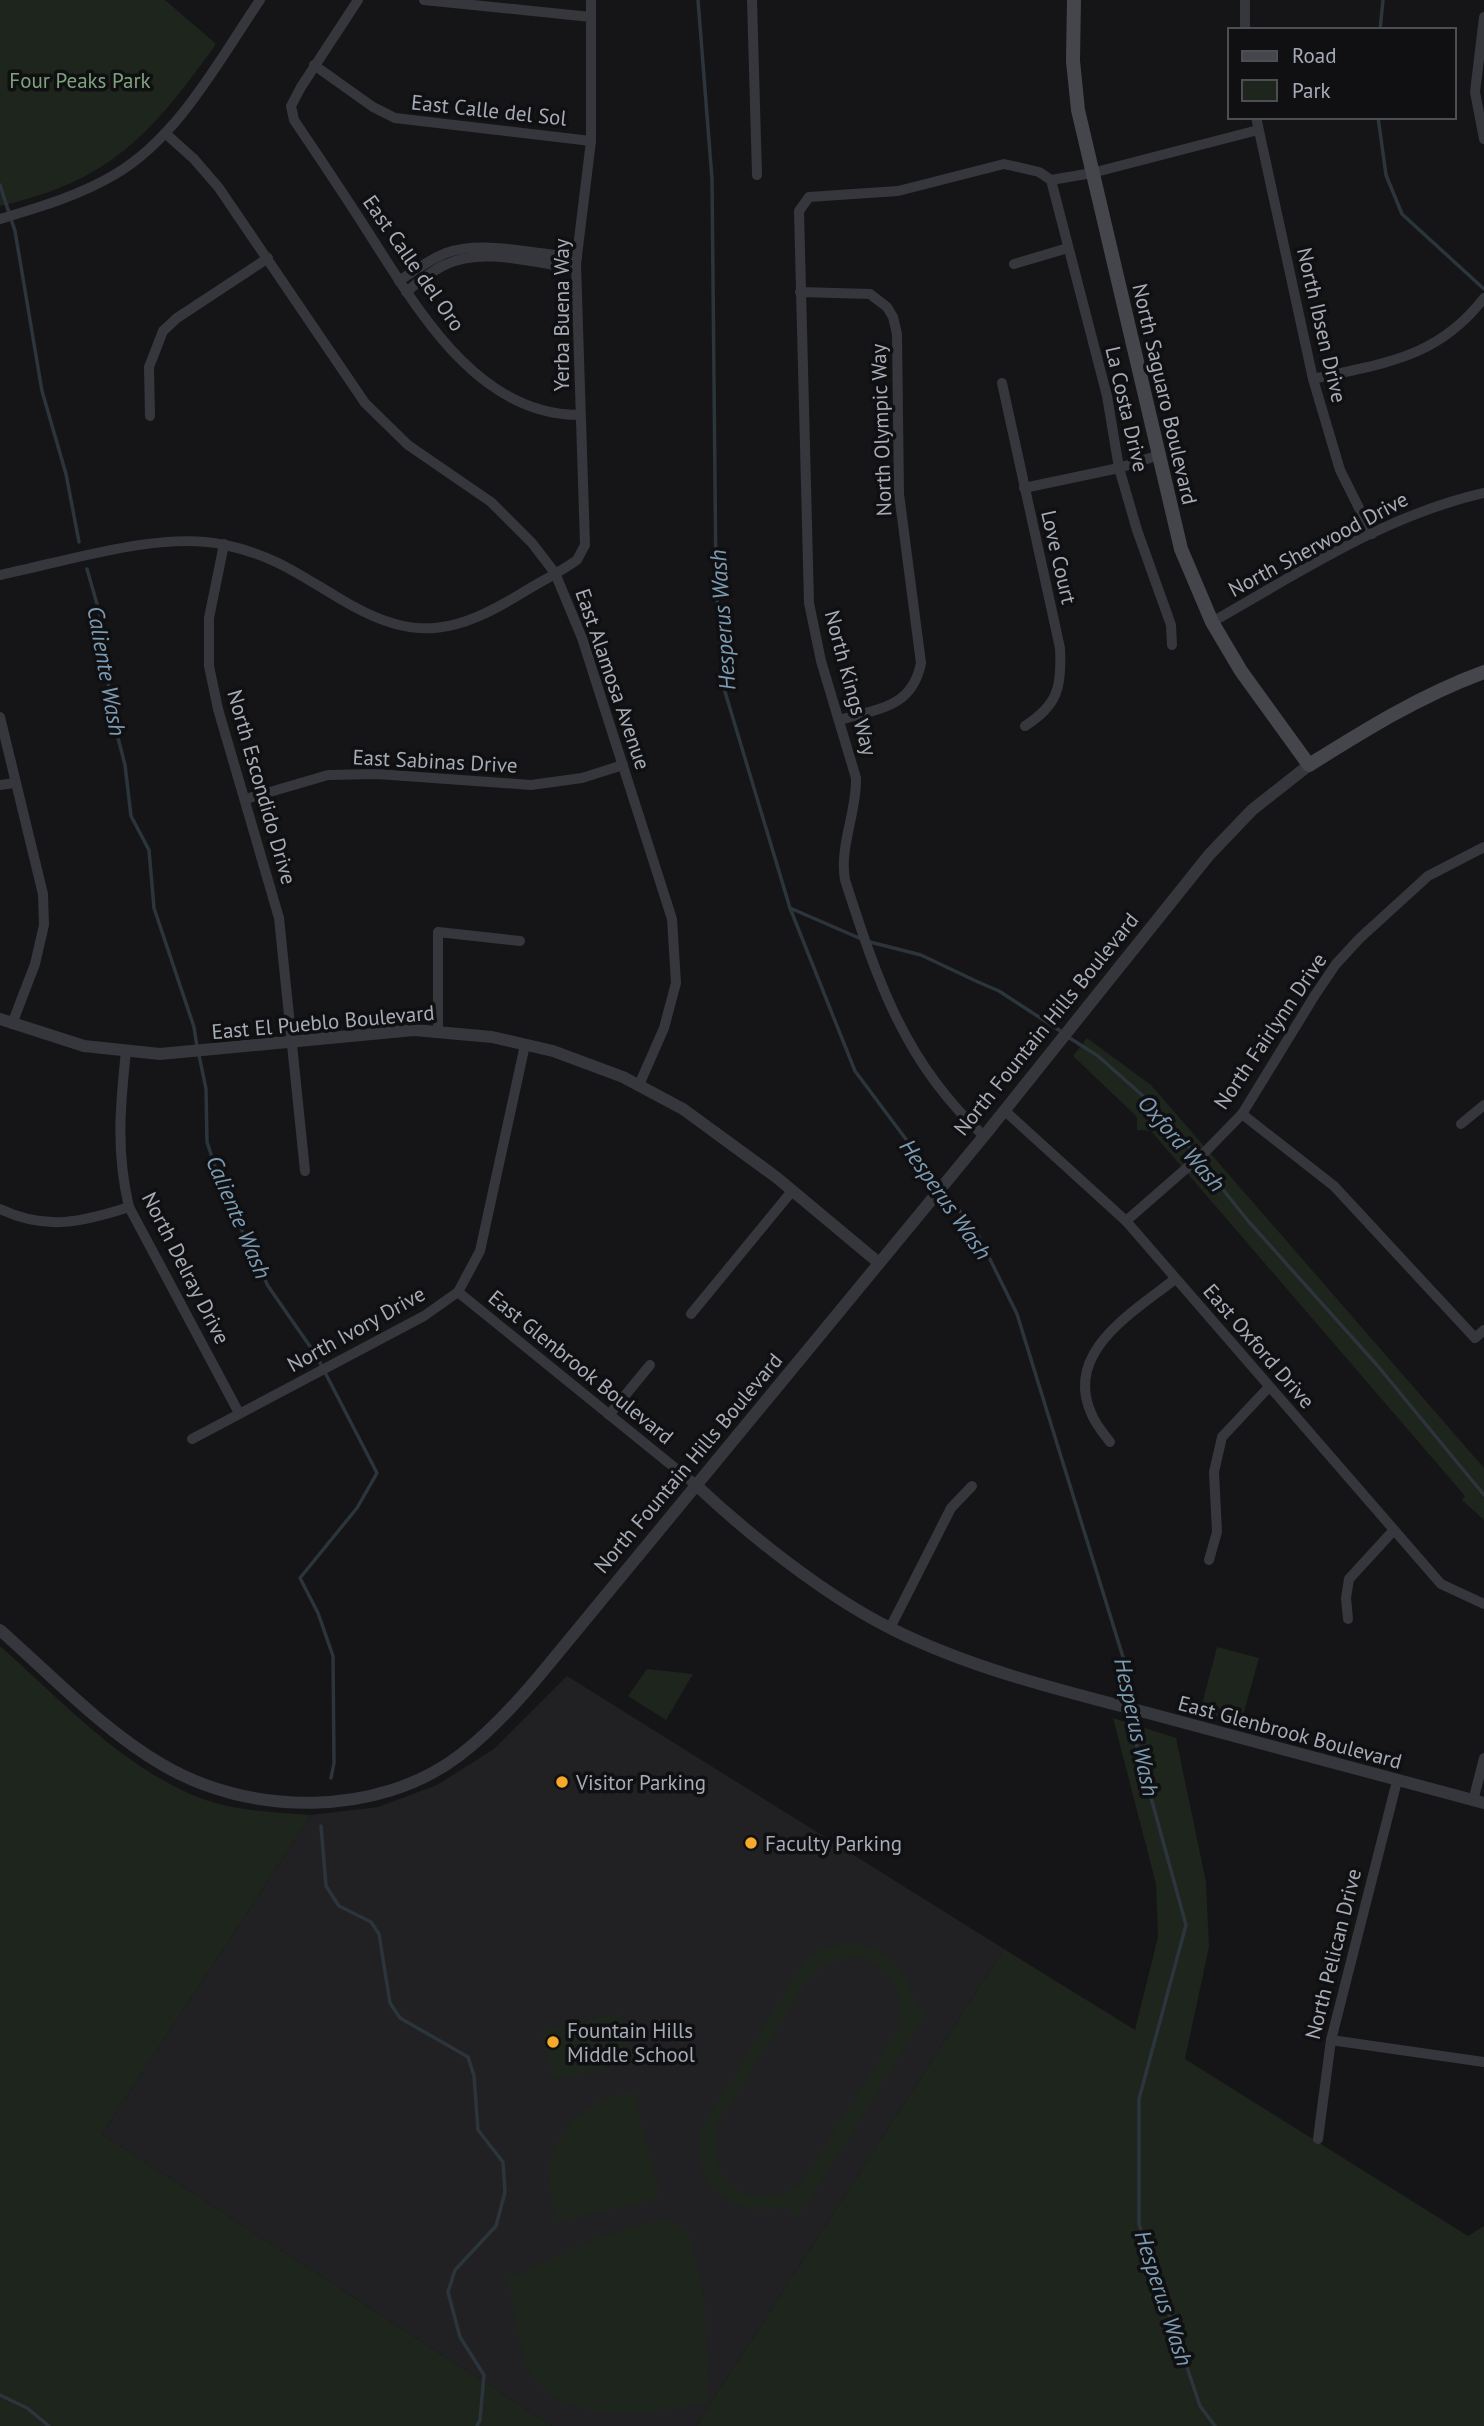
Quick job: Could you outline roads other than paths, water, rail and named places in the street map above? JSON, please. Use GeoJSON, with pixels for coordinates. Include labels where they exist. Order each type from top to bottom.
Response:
{"type":"FeatureCollection","features":[{"type":"Feature","properties":{"kind":"main road","name":"North Saguaro Boulevard"},"geometry":{"type":"LineString","coordinates":[[1074,0],[1073,61],[1078,110],[1156,456],[1181,549],[1212,622],[1241,671],[1309,765]]}},
{"type":"Feature","properties":{"kind":"main road","name":"North Fountain Hills Boulevard"},"geometry":{"type":"LineString","coordinates":[[1309,765],[1386,718],[1443,688],[1484,672]]}},
{"type":"Feature","properties":{"kind":"street"},"geometry":{"type":"LineString","coordinates":[[0,219],[61,201],[97,184],[117,173],[165,133],[260,0]]}},
{"type":"Feature","properties":{"kind":"street"},"geometry":{"type":"LineString","coordinates":[[314,65],[358,0]]}},
{"type":"Feature","properties":{"kind":"street"},"geometry":{"type":"LineString","coordinates":[[424,0],[591,17]]}},
{"type":"Feature","properties":{"kind":"street","name":"Yerba Buena Way"},"geometry":{"type":"LineString","coordinates":[[0,575],[170,540],[224,544],[279,561],[375,617],[420,630],[463,625],[485,615],[577,560],[585,545],[577,263],[591,141],[591,0]]}},
{"type":"Feature","properties":{"kind":"street"},"geometry":{"type":"LineString","coordinates":[[752,0],[757,174]]}},
{"type":"Feature","properties":{"kind":"street"},"geometry":{"type":"LineString","coordinates":[[1245,0],[1245,28]]}},
{"type":"Feature","properties":{"kind":"street"},"geometry":{"type":"LineString","coordinates":[[1484,18],[1475,92],[1484,139]]}},
{"type":"Feature","properties":{"kind":"street","name":"East Calle del Oro"},"geometry":{"type":"LineString","coordinates":[[314,65],[291,106],[294,120],[406,292],[449,348],[489,383],[539,411],[580,415]]}},
{"type":"Feature","properties":{"kind":"street","name":"East Calle del Sol"},"geometry":{"type":"LineString","coordinates":[[314,65],[373,107],[395,118],[591,141]]}},
{"type":"Feature","properties":{"kind":"street","name":"North Ibsen Drive"},"geometry":{"type":"LineString","coordinates":[[1256,119],[1313,379],[1340,470],[1372,534]]}},
{"type":"Feature","properties":{"kind":"street"},"geometry":{"type":"LineString","coordinates":[[1051,180],[1092,173],[1258,130]]}},
{"type":"Feature","properties":{"kind":"street","name":"East Alamosa Avenue"},"geometry":{"type":"LineString","coordinates":[[165,133],[194,159],[219,188],[353,386],[379,419],[436,466],[491,502],[532,543],[555,573],[582,638],[672,919],[677,956],[673,1000],[639,1085]]}},
{"type":"Feature","properties":{"kind":"street","name":"North Kings Way"},"geometry":{"type":"LineString","coordinates":[[984,1136],[937,1089],[886,1001],[845,880],[843,866],[857,791],[849,746],[821,661],[810,603],[801,255],[797,221],[804,201],[816,195],[898,191],[1003,164],[1039,172],[1051,180]]}},
{"type":"Feature","properties":{"kind":"street","name":"La Costa Drive"},"geometry":{"type":"LineString","coordinates":[[1051,180],[1107,396],[1119,468],[1137,530],[1171,625],[1172,645]]}},
{"type":"Feature","properties":{"kind":"street"},"geometry":{"type":"LineString","coordinates":[[1014,264],[1068,248]]}},
{"type":"Feature","properties":{"kind":"street"},"geometry":{"type":"LineString","coordinates":[[399,281],[447,252],[464,249],[498,249],[577,263]]}},
{"type":"Feature","properties":{"kind":"street"},"geometry":{"type":"LineString","coordinates":[[150,416],[149,367],[163,331],[177,318],[268,258]]}},
{"type":"Feature","properties":{"kind":"street"},"geometry":{"type":"LineString","coordinates":[[406,292],[448,263],[467,258],[577,263]]}},
{"type":"Feature","properties":{"kind":"street","name":"North Olympic Way"},"geometry":{"type":"LineString","coordinates":[[800,292],[870,294],[887,306],[897,334],[899,494],[921,663],[915,687],[908,695],[890,705],[840,720]]}},
{"type":"Feature","properties":{"kind":"street"},"geometry":{"type":"LineString","coordinates":[[1313,379],[1393,361],[1437,344],[1465,323],[1484,298]]}},
{"type":"Feature","properties":{"kind":"street","name":"Love Court"},"geometry":{"type":"LineString","coordinates":[[1002,383],[1057,631],[1061,666],[1051,706],[1025,726]]}},
{"type":"Feature","properties":{"kind":"street"},"geometry":{"type":"LineString","coordinates":[[1024,488],[1119,468],[1156,456]]}},
{"type":"Feature","properties":{"kind":"street","name":"North Sherwood Drive"},"geometry":{"type":"LineString","coordinates":[[1212,622],[1407,516],[1453,500],[1484,493]]}},
{"type":"Feature","properties":{"kind":"street","name":"North Escondido Drive"},"geometry":{"type":"LineString","coordinates":[[224,544],[209,618],[209,666],[279,918],[294,1040],[305,1171]]}},
{"type":"Feature","properties":{"kind":"street"},"geometry":{"type":"LineString","coordinates":[[0,717],[43,894],[44,925],[35,964],[6,1022]]}},
{"type":"Feature","properties":{"kind":"street","name":"East Sabinas Drive"},"geometry":{"type":"LineString","coordinates":[[246,799],[328,775],[377,774],[531,785],[582,778],[623,765]]}},
{"type":"Feature","properties":{"kind":"street","name":"North Fountain Hills Boulevard"},"geometry":{"type":"LineString","coordinates":[[0,1630],[110,1727],[162,1765],[221,1791],[304,1803],[377,1793],[406,1783],[459,1756],[544,1671],[984,1136],[1209,855],[1252,810],[1309,765]]}},
{"type":"Feature","properties":{"kind":"street"},"geometry":{"type":"LineString","coordinates":[[0,785],[14,783]]}},
{"type":"Feature","properties":{"kind":"street","name":"North Fairlynn Drive"},"geometry":{"type":"LineString","coordinates":[[1126,1221],[1205,1152],[1242,1114],[1336,964],[1392,906],[1428,876],[1484,846]]}},
{"type":"Feature","properties":{"kind":"street"},"geometry":{"type":"LineString","coordinates":[[438,1030],[438,932],[520,941]]}},
{"type":"Feature","properties":{"kind":"street","name":"East El Pueblo Boulevard"},"geometry":{"type":"LineString","coordinates":[[6,1022],[85,1046],[160,1054],[294,1040],[438,1030],[525,1045],[583,1059],[639,1085],[714,1130],[879,1264]]}},
{"type":"Feature","properties":{"kind":"street","name":"North Ivory Drive"},"geometry":{"type":"LineString","coordinates":[[192,1439],[424,1316],[458,1292],[485,1237],[525,1045]]}},
{"type":"Feature","properties":{"kind":"street","name":"North Delray Drive"},"geometry":{"type":"LineString","coordinates":[[126,1051],[118,1130],[121,1172],[129,1208],[239,1413]]}},
{"type":"Feature","properties":{"kind":"street"},"geometry":{"type":"LineString","coordinates":[[1461,1124],[1484,1105]]}},
{"type":"Feature","properties":{"kind":"street","name":"East Oxford Drive"},"geometry":{"type":"LineString","coordinates":[[1004,1110],[1126,1221],[1441,1584],[1484,1604]]}},
{"type":"Feature","properties":{"kind":"street"},"geometry":{"type":"LineString","coordinates":[[1242,1114],[1334,1186],[1475,1338],[1484,1330]]}},
{"type":"Feature","properties":{"kind":"street"},"geometry":{"type":"LineString","coordinates":[[691,1314],[792,1191]]}},
{"type":"Feature","properties":{"kind":"street"},"geometry":{"type":"LineString","coordinates":[[0,1209],[40,1223],[66,1224],[129,1208]]}},
{"type":"Feature","properties":{"kind":"street"},"geometry":{"type":"LineString","coordinates":[[1110,1442],[1092,1415],[1085,1394],[1089,1360],[1101,1341],[1175,1279]]}},
{"type":"Feature","properties":{"kind":"street","name":"East Glenbrook Boulevard"},"geometry":{"type":"LineString","coordinates":[[458,1292],[777,1552],[890,1629],[949,1655],[1026,1679],[1479,1802]]}},
{"type":"Feature","properties":{"kind":"street"},"geometry":{"type":"LineString","coordinates":[[609,1415],[650,1365]]}},
{"type":"Feature","properties":{"kind":"street"},"geometry":{"type":"LineString","coordinates":[[1209,1560],[1217,1531],[1214,1472],[1222,1437],[1269,1387]]}},
{"type":"Feature","properties":{"kind":"street"},"geometry":{"type":"LineString","coordinates":[[890,1629],[951,1508],[972,1486]]}},
{"type":"Feature","properties":{"kind":"street"},"geometry":{"type":"LineString","coordinates":[[1348,1619],[1346,1598],[1349,1579],[1393,1531]]}},
{"type":"Feature","properties":{"kind":"street"},"geometry":{"type":"LineString","coordinates":[[1479,1802],[1484,1758]]}},
{"type":"Feature","properties":{"kind":"street","name":"North Pelican Drive"},"geometry":{"type":"LineString","coordinates":[[1318,2139],[1331,2040],[1397,1780]]}},
{"type":"Feature","properties":{"kind":"street"},"geometry":{"type":"LineString","coordinates":[[1331,2040],[1484,2062]]}},
{"type":"Feature","properties":{"kind":"waterway","name":"Hesperus Wash"},"geometry":{"type":"LineString","coordinates":[[698,0],[712,179],[716,583],[723,685],[790,908],[855,1071],[979,1237],[1017,1314],[1131,1683],[1134,1706]]}},
{"type":"Feature","properties":{"kind":"waterway"},"geometry":{"type":"LineString","coordinates":[[1380,28],[1383,0]]}},
{"type":"Feature","properties":{"kind":"waterway"},"geometry":{"type":"LineString","coordinates":[[1378,119],[1386,175],[1402,214],[1484,289]]}},
{"type":"Feature","properties":{"kind":"waterway","name":"Caliente Wash"},"geometry":{"type":"LineString","coordinates":[[0,185],[15,231],[42,391],[66,474],[79,542]]}},
{"type":"Feature","properties":{"kind":"waterway","name":"Caliente Wash"},"geometry":{"type":"LineString","coordinates":[[87,569],[105,632],[110,707],[125,765],[131,816],[149,850],[154,908],[194,1027],[197,1047]]}},
{"type":"Feature","properties":{"kind":"waterway","name":"Oxford Wash"},"geometry":{"type":"LineString","coordinates":[[790,908],[866,941],[921,955],[999,991],[1062,1032]]}},
{"type":"Feature","properties":{"kind":"waterway","name":"Oxford Wash"},"geometry":{"type":"LineString","coordinates":[[1068,1037],[1098,1056],[1160,1111],[1249,1222],[1377,1365],[1484,1495]]}},
{"type":"Feature","properties":{"kind":"waterway","name":"Caliente Wash"},"geometry":{"type":"LineString","coordinates":[[199,1055],[206,1089],[207,1142],[222,1188],[268,1286],[316,1355],[377,1473],[357,1508],[300,1578],[318,1613],[333,1656],[334,1763],[331,1778]]}},
{"type":"Feature","properties":{"kind":"waterway","name":"Hesperus Wash"},"geometry":{"type":"LineString","coordinates":[[1135,1714],[1136,1743],[1186,1925],[1139,2099],[1139,2224],[1200,2406],[1215,2426]]}},
{"type":"Feature","properties":{"kind":"waterway","name":"Caliente Wash"},"geometry":{"type":"LineString","coordinates":[[321,1826],[326,1886],[339,1906],[371,1922],[379,1934],[390,2003],[400,2018],[468,2057],[474,2076],[478,2130],[503,2162],[505,2192],[496,2226],[455,2270],[448,2292],[460,2337],[484,2375],[480,2420],[477,2426]]}},
{"type":"Feature","properties":{"kind":"waterway"},"geometry":{"type":"LineString","coordinates":[[0,2395],[27,2408],[49,2426]]}},
{"type":"Feature","properties":{"kind":"place","name":"Visitor Parking"},"geometry":{"type":"Point","coordinates":[562,1782]}},
{"type":"Feature","properties":{"kind":"place","name":"Faculty Parking"},"geometry":{"type":"Point","coordinates":[751,1843]}},
{"type":"Feature","properties":{"kind":"place","name":"Fountain Hills Middle School"},"geometry":{"type":"Point","coordinates":[553,2042]}},
{"type":"Feature","properties":{"kind":"park label","name":"Four Peaks Park"},"geometry":{"type":"Point","coordinates":[80,80]}}]}
